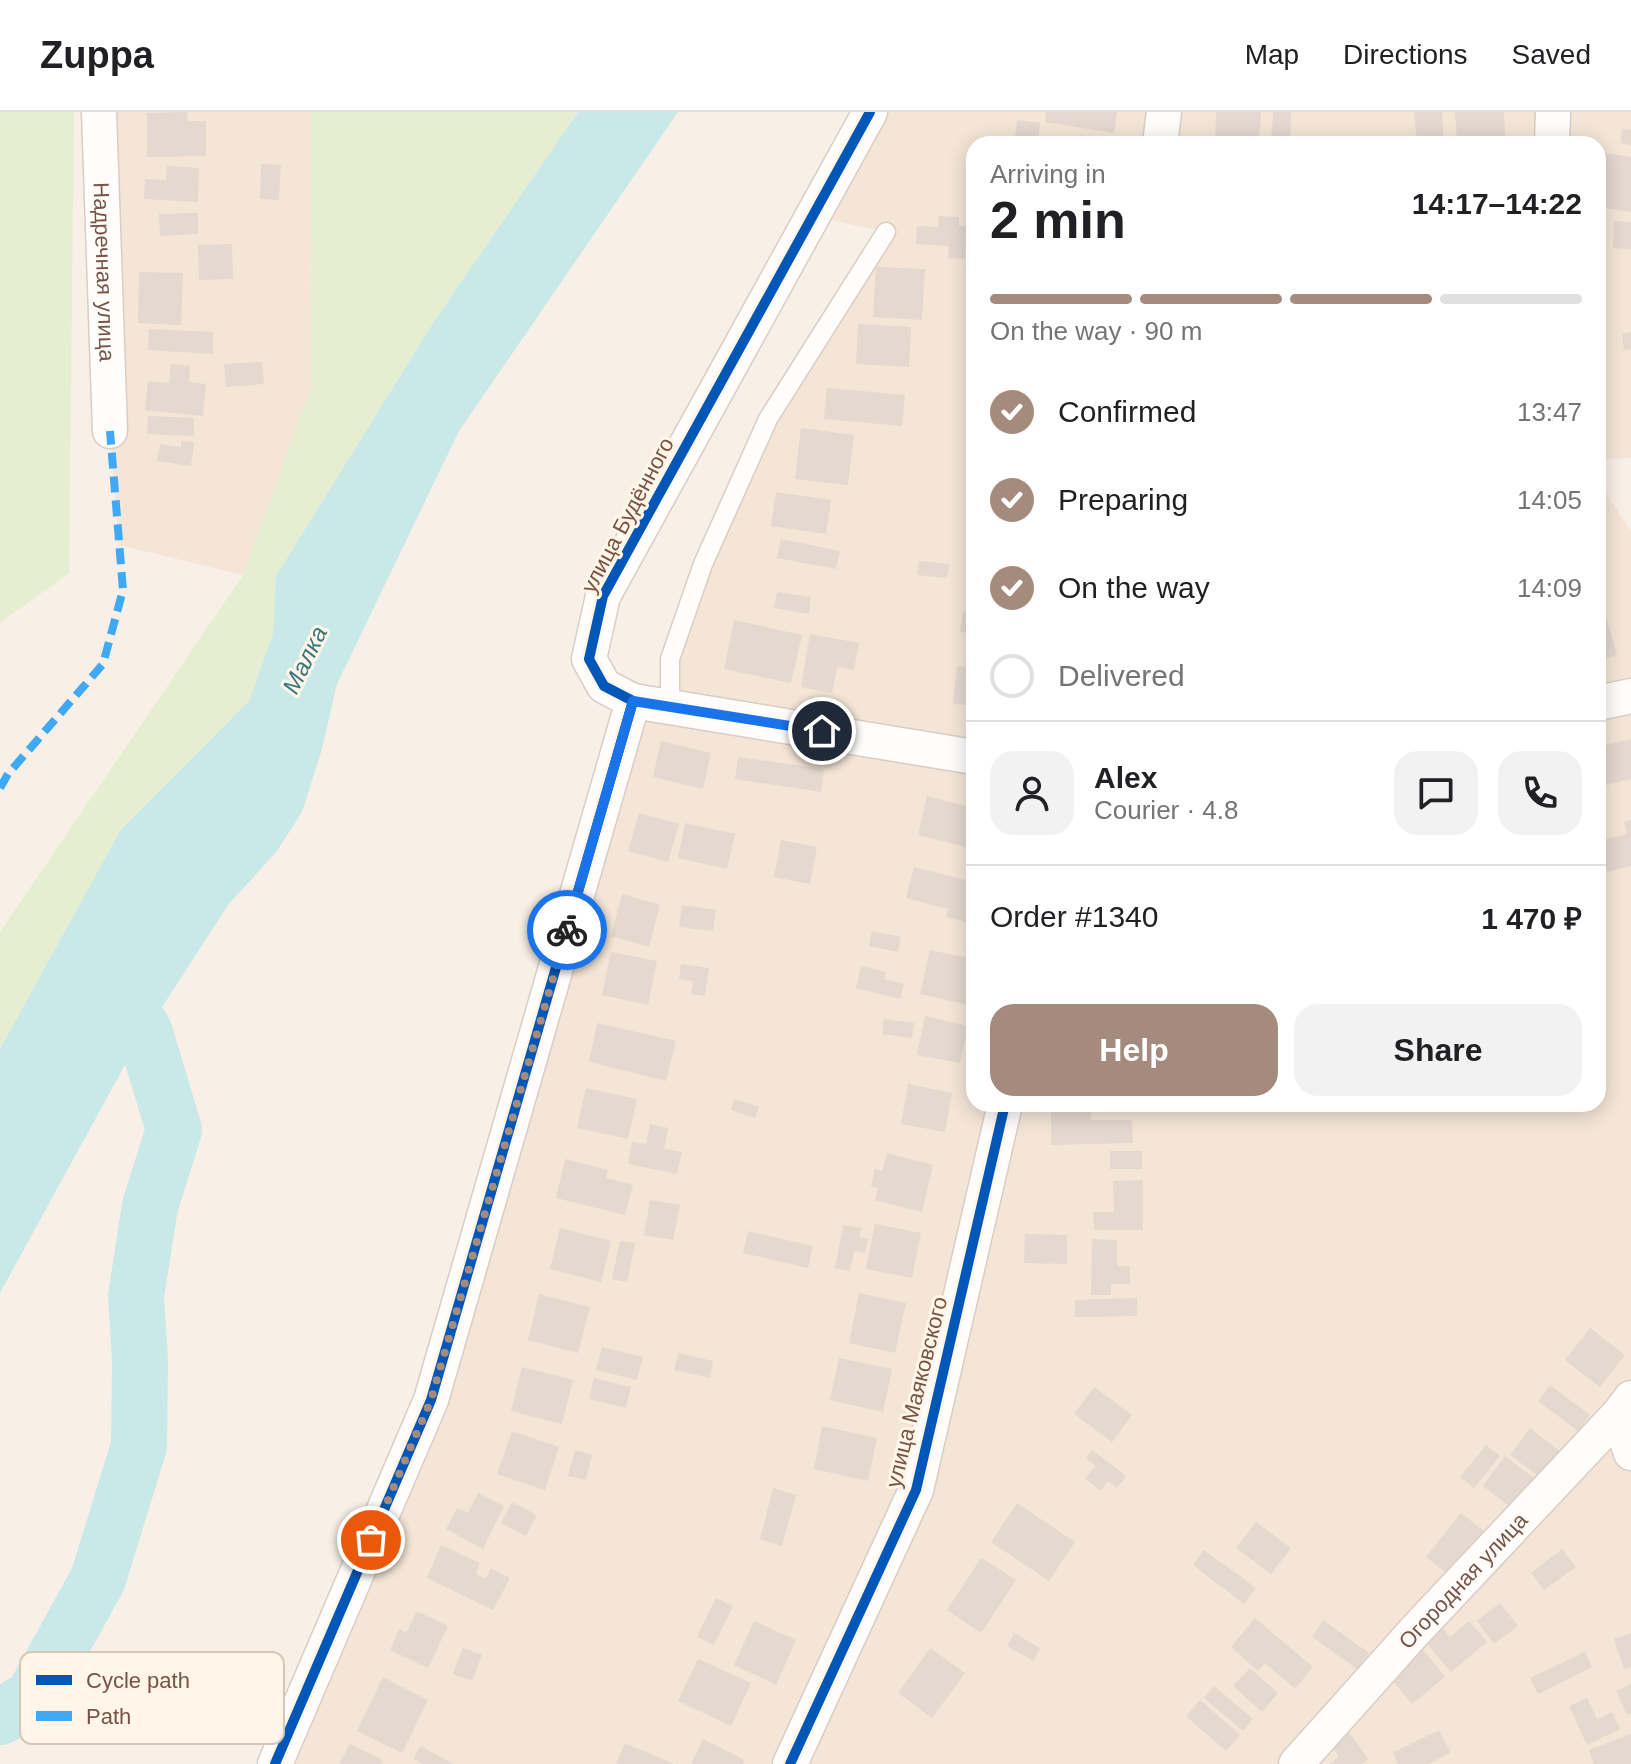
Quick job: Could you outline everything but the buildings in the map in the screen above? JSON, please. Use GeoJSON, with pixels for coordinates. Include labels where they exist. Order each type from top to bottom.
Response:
{"type":"FeatureCollection","features":[{"type":"Feature","properties":{"kind":"street","name":"Надречная улица"},"geometry":{"type":"LineString","coordinates":[[99,112],[110,431]]}},
{"type":"Feature","properties":{"kind":"street","name":"улица Будённого"},"geometry":{"type":"LineString","coordinates":[[633,701],[604,686],[589,659],[603,596],[870,112]]}},
{"type":"Feature","properties":{"kind":"street"},"geometry":{"type":"LineString","coordinates":[[1161,136],[1164,112]]}},
{"type":"Feature","properties":{"kind":"street"},"geometry":{"type":"LineString","coordinates":[[1552,136],[1553,112]]}},
{"type":"Feature","properties":{"kind":"street"},"geometry":{"type":"LineString","coordinates":[[1606,701],[1631,696]]}},
{"type":"Feature","properties":{"kind":"street"},"geometry":{"type":"LineString","coordinates":[[284,1743],[431,1400],[633,701],[966,756]]}},
{"type":"Feature","properties":{"kind":"street","name":"улица Маяковского"},"geometry":{"type":"LineString","coordinates":[[790,1764],[916,1490],[1003,1112]]}},
{"type":"Feature","properties":{"kind":"street"},"geometry":{"type":"LineString","coordinates":[[1624,1407],[1631,1453]]}},
{"type":"Feature","properties":{"kind":"street","name":"Огородная улица"},"geometry":{"type":"LineString","coordinates":[[1296,1764],[1624,1407]]}},
{"type":"Feature","properties":{"kind":"street"},"geometry":{"type":"LineString","coordinates":[[275,1764],[284,1744]]}},
{"type":"Feature","properties":{"kind":"lane"},"geometry":{"type":"LineString","coordinates":[[670,706],[670,659],[703,564],[762,434],[886,232]]}},
{"type":"Feature","properties":{"kind":"shaded area"},"geometry":{"type":"Polygon","coordinates":[[[99,112],[311,112],[312,385],[243,575],[119,545],[110,431],[99,112]]]}},
{"type":"Feature","properties":{"kind":"shaded area"},"geometry":{"type":"Polygon","coordinates":[[[870,112],[1631,112],[1631,458],[1606,459],[1606,136],[966,136],[966,1112],[1606,1112],[1606,493],[1631,531],[1631,1764],[275,1764],[431,1400],[633,701],[669,706],[670,659],[768,419],[886,232],[812,216],[870,112]]]}},
{"type":"Feature","properties":{"kind":"green space"},"geometry":{"type":"Polygon","coordinates":[[[0,112],[74,112],[69,573],[0,623],[0,112]]]}},
{"type":"Feature","properties":{"kind":"green space"},"geometry":{"type":"Polygon","coordinates":[[[311,112],[578,112],[433,323],[276,576],[273,634],[249,701],[120,831],[0,1049],[0,932],[243,575],[312,385],[311,112]]]}},
{"type":"Feature","properties":{"kind":"water","name":"Малка"},"geometry":{"type":"Polygon","coordinates":[[[578,112],[678,112],[459,431],[337,684],[322,749],[302,812],[277,851],[228,905],[126,1063],[0,1293],[0,1049],[120,831],[249,701],[273,634],[276,576],[433,323],[578,112]]]}},
{"type":"Feature","properties":{"kind":"waterway"},"geometry":{"type":"LineString","coordinates":[[58,1652],[98,1579],[139,1446],[140,1361],[136,1296],[150,1206],[174,1130],[145,1033],[127,1001]]}},
{"type":"Feature","properties":{"kind":"waterway"},"geometry":{"type":"LineString","coordinates":[[0,1717],[20,1705]]}},
{"type":"Feature","properties":{"kind":"marked path"},"geometry":{"type":"LineString","coordinates":[[0,788],[8,774],[103,664],[123,590],[110,431]]}},
{"type":"Feature","properties":{"kind":"cycle path"},"geometry":{"type":"LineString","coordinates":[[284,1743],[431,1400],[633,701],[604,686],[589,659],[603,596],[870,112]]}},
{"type":"Feature","properties":{"kind":"cycle path"},"geometry":{"type":"LineString","coordinates":[[790,1764],[916,1490],[1003,1112]]}},
{"type":"Feature","properties":{"kind":"cycle path"},"geometry":{"type":"LineString","coordinates":[[275,1764],[284,1744]]}},
{"type":"Feature","properties":{"kind":"way so far"},"geometry":{"type":"LineString","coordinates":[[371,1540],[431,1400],[567,930]]}},
{"type":"Feature","properties":{"kind":"route"},"geometry":{"type":"LineString","coordinates":[[567,930],[633,701],[822,731]]}}]}
